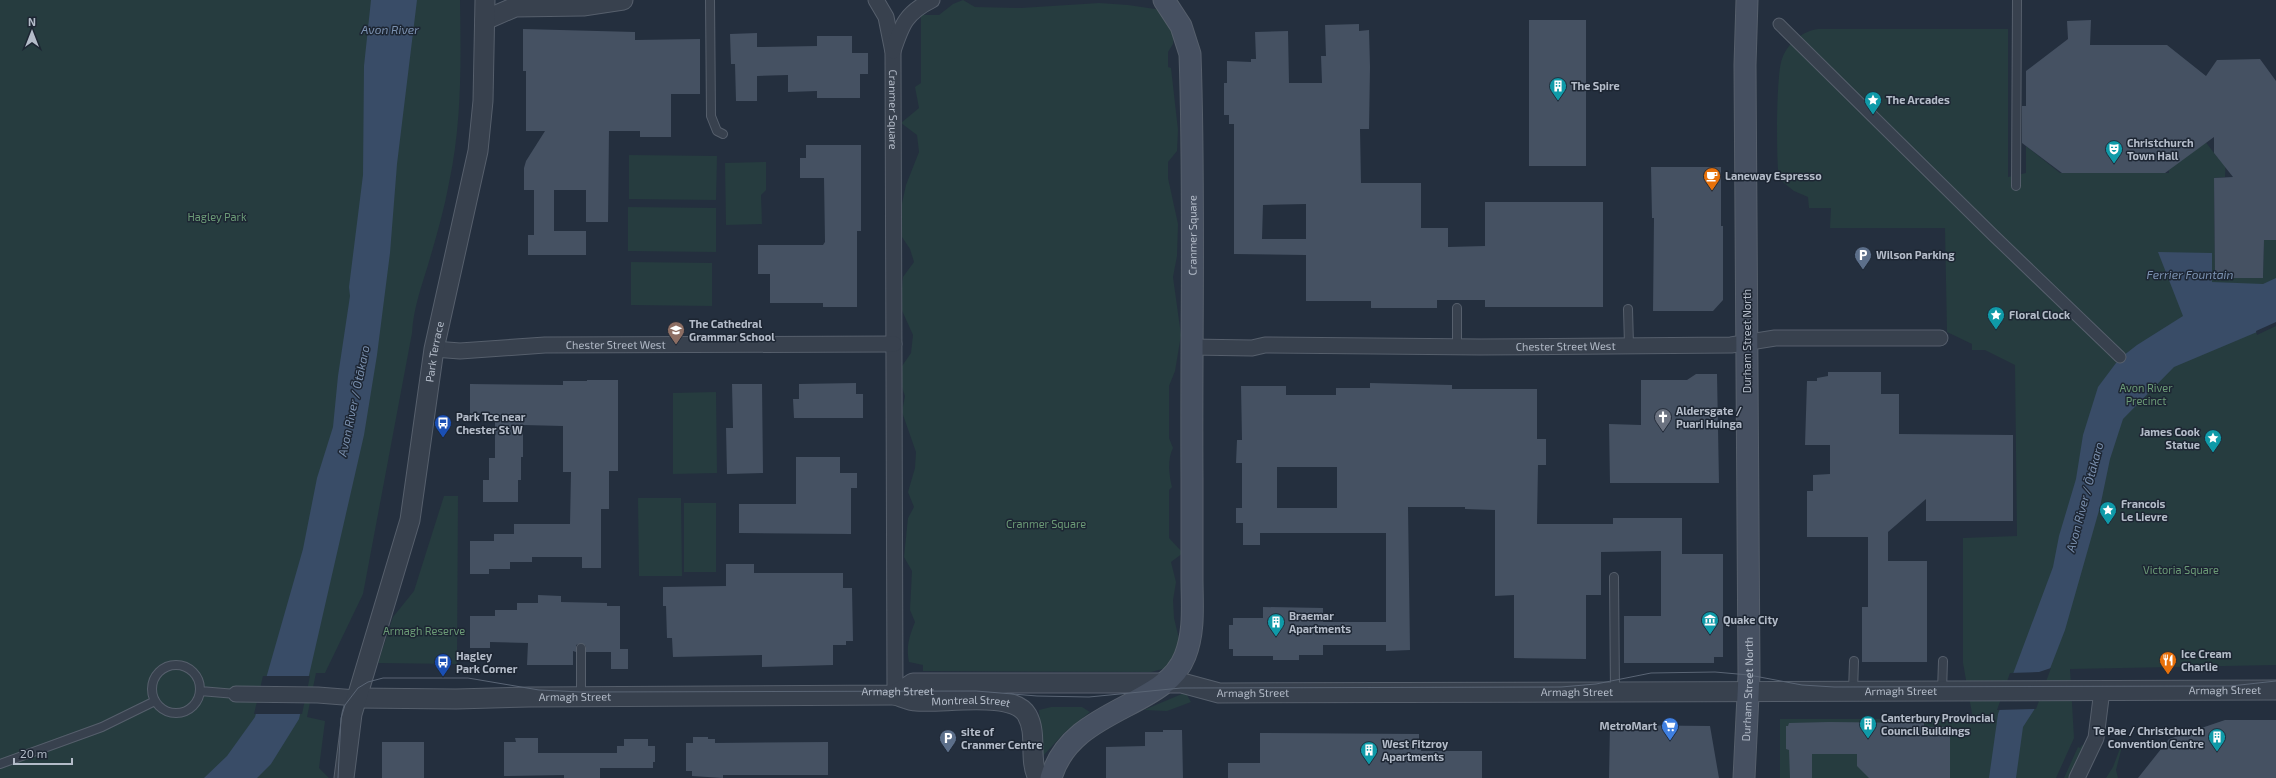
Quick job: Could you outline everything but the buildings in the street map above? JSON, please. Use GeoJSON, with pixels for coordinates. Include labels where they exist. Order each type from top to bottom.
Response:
{"type":"FeatureCollection","features":[{"type":"Feature","properties":{"kind":"main road","name":"Cranmer Square"},"geometry":{"type":"LineString","coordinates":[[1163,683],[1184,659],[1191,631],[1192,347],[1190,54],[1181,26],[1164,0]]}},
{"type":"Feature","properties":{"kind":"main road","name":"Durham Street North"},"geometry":{"type":"LineString","coordinates":[[1744,778],[1749,692],[1748,343],[1745,72],[1747,0]]}},
{"type":"Feature","properties":{"kind":"main road"},"geometry":{"type":"LineString","coordinates":[[1051,778],[1063,752],[1076,737],[1097,722],[1163,683]]}},
{"type":"Feature","properties":{"kind":"street","name":"Park Terrace"},"geometry":{"type":"LineString","coordinates":[[344,778],[348,730],[356,698],[410,520],[434,349],[478,151],[483,101],[485,0]]}},
{"type":"Feature","properties":{"kind":"street"},"geometry":{"type":"LineString","coordinates":[[485,20],[515,7],[583,6],[624,0]]}},
{"type":"Feature","properties":{"kind":"street","name":"Cranmer Square"},"geometry":{"type":"LineString","coordinates":[[876,0],[886,17],[893,52],[895,695]]}},
{"type":"Feature","properties":{"kind":"street","name":"Cranmer Square"},"geometry":{"type":"LineString","coordinates":[[893,52],[902,26],[909,15],[916,8],[932,0]]}},
{"type":"Feature","properties":{"kind":"street"},"geometry":{"type":"LineString","coordinates":[[1779,24],[1993,235],[2120,357]]}},
{"type":"Feature","properties":{"kind":"street","name":"Chester Street West"},"geometry":{"type":"LineString","coordinates":[[1192,347],[1252,348],[1265,344],[1731,346],[1775,338],[1940,338]]}},
{"type":"Feature","properties":{"kind":"street","name":"Chester Street West"},"geometry":{"type":"LineString","coordinates":[[434,349],[460,351],[545,344],[894,344]]}},
{"type":"Feature","properties":{"kind":"street","name":"Armagh Street"},"geometry":{"type":"LineString","coordinates":[[243,694],[318,695],[356,698],[456,699],[895,695],[913,683],[1163,683],[1188,684],[1219,693],[2276,690]]}},
{"type":"Feature","properties":{"kind":"street"},"geometry":{"type":"LineString","coordinates":[[2077,778],[2096,738],[2102,690]]}},
{"type":"Feature","properties":{"kind":"street","name":"Montreal Street"},"geometry":{"type":"LineString","coordinates":[[895,695],[914,701],[1000,701],[1018,706],[1029,718],[1033,769],[1038,778]]}},
{"type":"Feature","properties":{"kind":"lane"},"geometry":{"type":"LineString","coordinates":[[710,0],[711,116],[717,131],[723,134]]}},
{"type":"Feature","properties":{"kind":"lane"},"geometry":{"type":"LineString","coordinates":[[2016,186],[2017,0]]}},
{"type":"Feature","properties":{"kind":"lane"},"geometry":{"type":"LineString","coordinates":[[1457,308],[1457,346]]}},
{"type":"Feature","properties":{"kind":"lane"},"geometry":{"type":"LineString","coordinates":[[1628,310],[1629,345]]}},
{"type":"Feature","properties":{"kind":"lane"},"geometry":{"type":"LineString","coordinates":[[1614,577],[1615,692]]}},
{"type":"Feature","properties":{"kind":"lane"},"geometry":{"type":"LineString","coordinates":[[582,648],[582,697]]}},
{"type":"Feature","properties":{"kind":"lane"},"geometry":{"type":"LineString","coordinates":[[1853,692],[1854,662]]}},
{"type":"Feature","properties":{"kind":"lane"},"geometry":{"type":"LineString","coordinates":[[1942,691],[1943,662]]}},
{"type":"Feature","properties":{"kind":"lane"},"geometry":{"type":"LineString","coordinates":[[179,665],[192,671],[197,677],[200,691],[194,705],[181,713],[166,711],[155,701],[152,686],[154,679],[159,673],[172,666],[179,665]]}},
{"type":"Feature","properties":{"kind":"lane"},"geometry":{"type":"LineString","coordinates":[[200,691],[243,694]]}},
{"type":"Feature","properties":{"kind":"lane"},"geometry":{"type":"LineString","coordinates":[[0,764],[102,727],[155,701]]}},
{"type":"Feature","properties":{"kind":"green space","name":"Hagley Park"},"geometry":{"type":"Polygon","coordinates":[[[0,0],[460,0],[460,92],[453,160],[442,214],[416,307],[363,594],[325,673],[316,673],[307,717],[325,721],[319,768],[329,778],[0,778],[0,0]]]}},
{"type":"Feature","properties":{"kind":"green space","name":"Cranmer Square"},"geometry":{"type":"Polygon","coordinates":[[[963,0],[975,7],[1021,8],[1099,3],[1128,5],[1162,10],[1175,23],[1173,44],[1168,52],[1168,67],[1171,68],[1178,130],[1177,151],[1168,162],[1168,178],[1178,224],[1177,256],[1173,277],[1181,335],[1175,371],[1169,386],[1169,438],[1173,448],[1169,462],[1169,473],[1172,487],[1169,490],[1169,538],[1183,553],[1171,562],[1176,582],[1173,600],[1174,618],[1180,643],[1174,666],[1151,672],[923,671],[923,665],[909,662],[909,642],[915,622],[910,610],[912,571],[904,557],[908,518],[914,507],[908,492],[915,468],[916,452],[902,412],[905,396],[900,381],[900,369],[911,353],[913,335],[900,306],[903,277],[914,262],[910,249],[902,237],[898,222],[906,185],[919,152],[917,135],[901,123],[919,108],[915,87],[921,83],[921,15],[939,15],[953,4],[963,0]]]}},
{"type":"Feature","properties":{"kind":"green space","name":"Avon River Precinct"},"geometry":{"type":"Polygon","coordinates":[[[1818,29],[2008,29],[2008,177],[2026,173],[2026,146],[2060,173],[2169,173],[2169,170],[2204,140],[2218,158],[2226,157],[2225,177],[2214,178],[2215,278],[2263,278],[2264,240],[2276,240],[2276,665],[2070,669],[2074,738],[2056,778],[1780,778],[1780,719],[1973,719],[1963,663],[1963,538],[2017,536],[2015,365],[1985,350],[1972,350],[1972,344],[1947,332],[1945,228],[1830,228],[1831,208],[1809,208],[1808,197],[1794,191],[1779,179],[1777,155],[1777,118],[1780,67],[1782,59],[1791,43],[1806,32],[1818,29]]]}},
{"type":"Feature","properties":{"kind":"green space"},"geometry":{"type":"Polygon","coordinates":[[[629,155],[717,156],[716,200],[629,199],[629,155]]]}},
{"type":"Feature","properties":{"kind":"green space"},"geometry":{"type":"Polygon","coordinates":[[[766,162],[766,190],[761,195],[762,224],[726,225],[725,163],[766,162]]]}},
{"type":"Feature","properties":{"kind":"green space"},"geometry":{"type":"Polygon","coordinates":[[[628,207],[716,208],[716,252],[628,251],[628,207]]]}},
{"type":"Feature","properties":{"kind":"green space"},"geometry":{"type":"Polygon","coordinates":[[[631,262],[712,263],[712,306],[631,305],[631,262]]]}},
{"type":"Feature","properties":{"kind":"green space"},"geometry":{"type":"Polygon","coordinates":[[[716,392],[717,473],[673,474],[673,393],[716,392]]]}},
{"type":"Feature","properties":{"kind":"green space","name":"Armagh Reserve"},"geometry":{"type":"Polygon","coordinates":[[[444,496],[458,496],[457,664],[378,663],[393,617],[414,591],[444,496]]]}},
{"type":"Feature","properties":{"kind":"green space"},"geometry":{"type":"Polygon","coordinates":[[[638,498],[681,498],[682,576],[639,576],[638,498]]]}},
{"type":"Feature","properties":{"kind":"green space"},"geometry":{"type":"Polygon","coordinates":[[[684,503],[716,503],[716,572],[684,572],[684,503]]]}},
{"type":"Feature","properties":{"kind":"green space"},"geometry":{"type":"Polygon","coordinates":[[[1184,693],[1191,702],[1167,711],[1144,710],[1184,693]]]}},
{"type":"Feature","properties":{"kind":"green space"},"geometry":{"type":"Polygon","coordinates":[[[1051,707],[1082,707],[1090,712],[1064,733],[1042,757],[1039,710],[1051,707]]]}},
{"type":"Feature","properties":{"kind":"green space"},"geometry":{"type":"Polygon","coordinates":[[[2125,735],[2116,770],[2118,778],[2106,778],[2113,767],[2125,735]]]}},
{"type":"Feature","properties":{"kind":"green space"},"geometry":{"type":"Polygon","coordinates":[[[2082,745],[2085,746],[2071,778],[2064,778],[2078,747],[2080,748],[2082,745]]]}},
{"type":"Feature","properties":{"kind":"water","name":"Avon River"},"geometry":{"type":"Polygon","coordinates":[[[371,0],[417,0],[397,164],[390,253],[377,355],[364,435],[299,719],[271,764],[257,778],[204,778],[227,756],[255,717],[303,549],[317,478],[333,427],[338,376],[350,296],[349,287],[363,175],[364,66],[371,0]]]}},
{"type":"Feature","properties":{"kind":"water","name":"Avon River / Ōtākaro"},"geometry":{"type":"Polygon","coordinates":[[[2158,252],[2212,253],[2212,282],[2263,284],[2276,278],[2276,324],[2174,367],[2123,419],[2110,459],[2100,507],[2065,630],[2034,710],[2023,727],[2016,778],[1989,778],[1998,714],[2053,567],[2059,536],[2076,479],[2083,435],[2098,387],[2119,359],[2137,345],[2183,316],[2158,252]]]}},
{"type":"Feature","properties":{"kind":"pier"},"geometry":{"type":"Polygon","coordinates":[[[2276,322],[2276,326],[2257,335],[2256,331],[2276,322]]]}},
{"type":"Feature","properties":{"kind":"pier"},"geometry":{"type":"Polygon","coordinates":[[[2051,668],[2036,709],[1997,710],[2010,673],[2039,672],[2051,668]]]}},
{"type":"Feature","properties":{"kind":"pier"},"geometry":{"type":"Polygon","coordinates":[[[263,676],[310,676],[302,714],[254,714],[263,676]]]}},
{"type":"Feature","properties":{"kind":"tram line"},"geometry":{"type":"LineString","coordinates":[[338,778],[341,718],[345,705],[358,688],[368,682],[383,678],[468,678],[539,690],[581,692],[976,691],[1037,696],[1089,697],[1181,688],[1561,687],[1596,684],[1651,673],[1715,672],[1749,675],[1802,685],[1834,687],[2231,686],[2276,681]]}},
{"type":"Feature","properties":{"kind":"place","name":"The Spire"},"geometry":{"type":"Point","coordinates":[1558,101]}},
{"type":"Feature","properties":{"kind":"place","name":"The Arcades"},"geometry":{"type":"Point","coordinates":[1873,115]}},
{"type":"Feature","properties":{"kind":"place","name":"Christchurch Town Hall"},"geometry":{"type":"Point","coordinates":[2114,164]}},
{"type":"Feature","properties":{"kind":"place","name":"Laneway Espresso"},"geometry":{"type":"Point","coordinates":[1712,191]}},
{"type":"Feature","properties":{"kind":"place","name":"Wilson Parking"},"geometry":{"type":"Point","coordinates":[1863,270]}},
{"type":"Feature","properties":{"kind":"place","name":"Floral Clock"},"geometry":{"type":"Point","coordinates":[1996,330]}},
{"type":"Feature","properties":{"kind":"place","name":"The Cathedral Grammar School"},"geometry":{"type":"Point","coordinates":[676,345]}},
{"type":"Feature","properties":{"kind":"place","name":"Aldersgate / Puari Huinga"},"geometry":{"type":"Point","coordinates":[1663,432]}},
{"type":"Feature","properties":{"kind":"place","name":"Park Tce near Chester St W"},"geometry":{"type":"Point","coordinates":[443,438]}},
{"type":"Feature","properties":{"kind":"place","name":"James Cook Statue"},"geometry":{"type":"Point","coordinates":[2213,453]}},
{"type":"Feature","properties":{"kind":"place","name":"Francois Le Lievre"},"geometry":{"type":"Point","coordinates":[2108,525]}},
{"type":"Feature","properties":{"kind":"place","name":"Quake City"},"geometry":{"type":"Point","coordinates":[1710,635]}},
{"type":"Feature","properties":{"kind":"place","name":"Braemar Apartments"},"geometry":{"type":"Point","coordinates":[1276,637]}},
{"type":"Feature","properties":{"kind":"place","name":"Ice Cream Charlie"},"geometry":{"type":"Point","coordinates":[2168,675]}},
{"type":"Feature","properties":{"kind":"place","name":"Hagley Park Corner"},"geometry":{"type":"Point","coordinates":[443,677]}},
{"type":"Feature","properties":{"kind":"place","name":"Canterbury Provincial Council Buildings"},"geometry":{"type":"Point","coordinates":[1868,739]}},
{"type":"Feature","properties":{"kind":"place","name":"MetroMart"},"geometry":{"type":"Point","coordinates":[1670,741]}},
{"type":"Feature","properties":{"kind":"place","name":"Te Pae / Christchurch Convention Centre"},"geometry":{"type":"Point","coordinates":[2217,752]}},
{"type":"Feature","properties":{"kind":"place","name":"site of Cranmer Centre"},"geometry":{"type":"Point","coordinates":[948,753]}},
{"type":"Feature","properties":{"kind":"place","name":"West Fitzroy Apartments"},"geometry":{"type":"Point","coordinates":[1369,765]}},
{"type":"Feature","properties":{"kind":"water label","name":"Ferrier Fountain"},"geometry":{"type":"Point","coordinates":[2190,275]}},
{"type":"Feature","properties":{"kind":"park label","name":"Victoria Square"},"geometry":{"type":"Point","coordinates":[2181,570]}}]}
